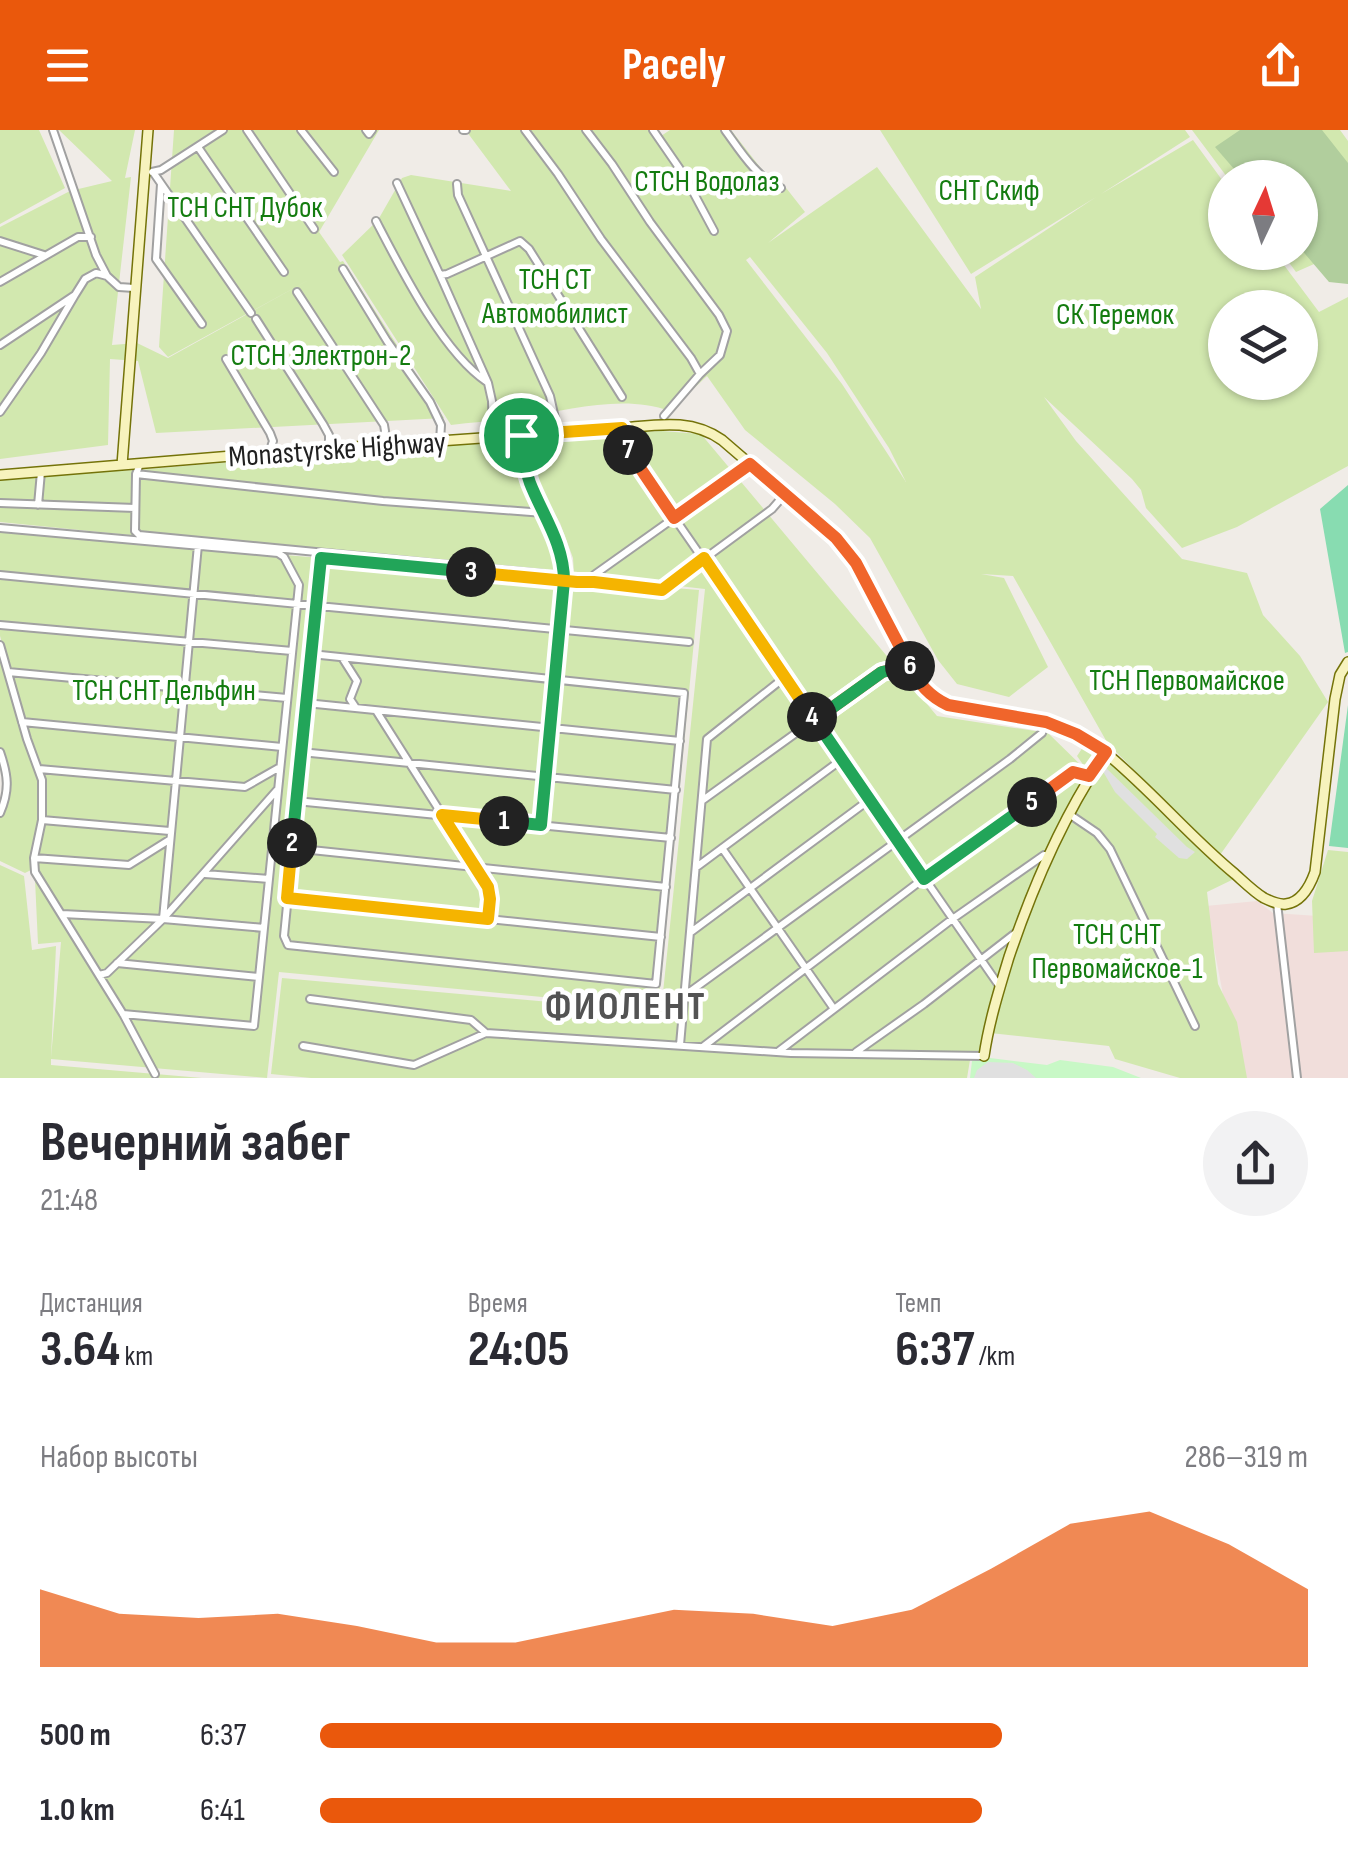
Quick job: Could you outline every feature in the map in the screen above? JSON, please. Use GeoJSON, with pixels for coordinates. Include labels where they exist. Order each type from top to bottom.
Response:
{"type":"FeatureCollection","features":[{"type":"Feature","properties":{"kind":"main road"},"geometry":{"type":"LineString","coordinates":[[122,465],[134,288],[148,173],[148,130]]}},
{"type":"Feature","properties":{"kind":"main road","name":"Monastyrske Highway"},"geometry":{"type":"LineString","coordinates":[[0,475],[122,465],[138,469],[269,453],[678,424],[694,426],[712,433],[836,538],[856,563],[924,689],[935,699],[948,705],[1046,722],[1076,734],[1106,752],[1220,862],[1277,903]]}},
{"type":"Feature","properties":{"kind":"main road"},"geometry":{"type":"LineString","coordinates":[[1277,903],[1299,899],[1316,872],[1336,699],[1340,675],[1348,662]]}},
{"type":"Feature","properties":{"kind":"main road"},"geometry":{"type":"LineString","coordinates":[[984,1056],[1018,931],[1068,814],[1106,752]]}},
{"type":"Feature","properties":{"kind":"street"},"geometry":{"type":"LineString","coordinates":[[52,130],[96,255],[107,276],[119,286],[134,288]]}},
{"type":"Feature","properties":{"kind":"street"},"geometry":{"type":"LineString","coordinates":[[148,173],[161,170],[224,130]]}},
{"type":"Feature","properties":{"kind":"street"},"geometry":{"type":"LineString","coordinates":[[247,130],[314,228]]}},
{"type":"Feature","properties":{"kind":"street"},"geometry":{"type":"LineString","coordinates":[[301,130],[334,172]]}},
{"type":"Feature","properties":{"kind":"street"},"geometry":{"type":"LineString","coordinates":[[525,130],[700,374]]}},
{"type":"Feature","properties":{"kind":"street"},"geometry":{"type":"LineString","coordinates":[[586,130],[720,314],[727,331],[720,356],[664,416]]}},
{"type":"Feature","properties":{"kind":"street"},"geometry":{"type":"LineString","coordinates":[[725,130],[768,182],[782,188]]}},
{"type":"Feature","properties":{"kind":"street"},"geometry":{"type":"LineString","coordinates":[[658,132],[714,231]]}},
{"type":"Feature","properties":{"kind":"street"},"geometry":{"type":"LineString","coordinates":[[198,146],[284,272]]}},
{"type":"Feature","properties":{"kind":"street"},"geometry":{"type":"LineString","coordinates":[[148,173],[161,183],[254,316],[323,424],[329,435],[329,449]]}},
{"type":"Feature","properties":{"kind":"street"},"geometry":{"type":"LineString","coordinates":[[161,183],[156,258],[202,324]]}},
{"type":"Feature","properties":{"kind":"street"},"geometry":{"type":"LineString","coordinates":[[397,183],[488,383],[494,437]]}},
{"type":"Feature","properties":{"kind":"street"},"geometry":{"type":"LineString","coordinates":[[456,184],[550,396],[558,432]]}},
{"type":"Feature","properties":{"kind":"street"},"geometry":{"type":"LineString","coordinates":[[376,221],[402,271],[438,326],[465,365],[488,383]]}},
{"type":"Feature","properties":{"kind":"street"},"geometry":{"type":"LineString","coordinates":[[0,282],[78,237],[91,237]]}},
{"type":"Feature","properties":{"kind":"street"},"geometry":{"type":"LineString","coordinates":[[440,275],[507,245],[520,241],[525,244],[622,398]]}},
{"type":"Feature","properties":{"kind":"street"},"geometry":{"type":"LineString","coordinates":[[0,242],[44,255]]}},
{"type":"Feature","properties":{"kind":"street"},"geometry":{"type":"LineString","coordinates":[[343,269],[430,402],[442,425],[440,441]]}},
{"type":"Feature","properties":{"kind":"street"},"geometry":{"type":"LineString","coordinates":[[0,412],[85,279],[96,273],[107,276]]}},
{"type":"Feature","properties":{"kind":"street"},"geometry":{"type":"LineString","coordinates":[[297,292],[384,425],[381,445]]}},
{"type":"Feature","properties":{"kind":"street"},"geometry":{"type":"LineString","coordinates":[[0,345],[74,295]]}},
{"type":"Feature","properties":{"kind":"street"},"geometry":{"type":"LineString","coordinates":[[226,359],[270,432],[269,453]]}},
{"type":"Feature","properties":{"kind":"street"},"geometry":{"type":"LineString","coordinates":[[622,428],[624,444],[674,518],[1000,987]]}},
{"type":"Feature","properties":{"kind":"street"},"geometry":{"type":"LineString","coordinates":[[521,435],[525,468],[562,555],[564,581],[541,825]]}},
{"type":"Feature","properties":{"kind":"street"},"geometry":{"type":"LineString","coordinates":[[594,575],[750,464]]}},
{"type":"Feature","properties":{"kind":"street"},"geometry":{"type":"LineString","coordinates":[[544,513],[384,501],[138,469],[135,531],[139,535],[544,574],[547,580]]}},
{"type":"Feature","properties":{"kind":"street"},"geometry":{"type":"LineString","coordinates":[[38,505],[41,472]]}},
{"type":"Feature","properties":{"kind":"street"},"geometry":{"type":"LineString","coordinates":[[311,654],[684,692],[656,984],[288,945],[284,936],[287,898],[296,801],[311,654],[321,558],[662,590],[772,509],[785,494]]}},
{"type":"Feature","properties":{"kind":"street"},"geometry":{"type":"LineString","coordinates":[[0,504],[135,508]]}},
{"type":"Feature","properties":{"kind":"street"},"geometry":{"type":"LineString","coordinates":[[0,528],[278,552],[299,585],[254,1026],[123,1014]]}},
{"type":"Feature","properties":{"kind":"street"},"geometry":{"type":"LineString","coordinates":[[163,919],[198,545]]}},
{"type":"Feature","properties":{"kind":"street"},"geometry":{"type":"LineString","coordinates":[[0,575],[689,642]]}},
{"type":"Feature","properties":{"kind":"street"},"geometry":{"type":"LineString","coordinates":[[0,624],[292,651]]}},
{"type":"Feature","properties":{"kind":"street"},"geometry":{"type":"LineString","coordinates":[[0,645],[43,794],[35,872],[156,1074]]}},
{"type":"Feature","properties":{"kind":"street"},"geometry":{"type":"LineString","coordinates":[[343,658],[358,681],[350,693],[356,708]]}},
{"type":"Feature","properties":{"kind":"street"},"geometry":{"type":"LineString","coordinates":[[702,801],[882,672],[910,666]]}},
{"type":"Feature","properties":{"kind":"street"},"geometry":{"type":"LineString","coordinates":[[8,672],[287,698]]}},
{"type":"Feature","properties":{"kind":"street"},"geometry":{"type":"LineString","coordinates":[[680,1045],[707,739],[785,677]]}},
{"type":"Feature","properties":{"kind":"street"},"geometry":{"type":"LineString","coordinates":[[306,703],[680,741]]}},
{"type":"Feature","properties":{"kind":"street"},"geometry":{"type":"LineString","coordinates":[[376,710],[489,891],[488,919]]}},
{"type":"Feature","properties":{"kind":"street"},"geometry":{"type":"LineString","coordinates":[[22,722],[282,747]]}},
{"type":"Feature","properties":{"kind":"street"},"geometry":{"type":"LineString","coordinates":[[684,996],[1010,759],[1042,733],[1046,722]]}},
{"type":"Feature","properties":{"kind":"street"},"geometry":{"type":"LineString","coordinates":[[0,752],[8,782],[0,813]]}},
{"type":"Feature","properties":{"kind":"street"},"geometry":{"type":"LineString","coordinates":[[301,752],[676,790]]}},
{"type":"Feature","properties":{"kind":"street"},"geometry":{"type":"LineString","coordinates":[[697,866],[841,760]]}},
{"type":"Feature","properties":{"kind":"street"},"geometry":{"type":"LineString","coordinates":[[39,770],[245,788],[280,767]]}},
{"type":"Feature","properties":{"kind":"street"},"geometry":{"type":"LineString","coordinates":[[704,1047],[924,879],[1073,772],[1089,776]]}},
{"type":"Feature","properties":{"kind":"street"},"geometry":{"type":"LineString","coordinates":[[98,975],[106,973],[163,919],[278,790]]}},
{"type":"Feature","properties":{"kind":"street"},"geometry":{"type":"LineString","coordinates":[[690,933],[868,800]]}},
{"type":"Feature","properties":{"kind":"street"},"geometry":{"type":"LineString","coordinates":[[296,801],[671,838]]}},
{"type":"Feature","properties":{"kind":"street"},"geometry":{"type":"LineString","coordinates":[[1068,814],[1096,833],[1110,849],[1194,1026]]}},
{"type":"Feature","properties":{"kind":"street"},"geometry":{"type":"LineString","coordinates":[[42,820],[170,836]]}},
{"type":"Feature","properties":{"kind":"street"},"geometry":{"type":"LineString","coordinates":[[34,858],[129,865],[170,836]]}},
{"type":"Feature","properties":{"kind":"street"},"geometry":{"type":"LineString","coordinates":[[292,848],[666,887]]}},
{"type":"Feature","properties":{"kind":"street"},"geometry":{"type":"LineString","coordinates":[[722,848],[834,1009]]}},
{"type":"Feature","properties":{"kind":"street"},"geometry":{"type":"LineString","coordinates":[[778,1052],[951,920],[1044,855],[1049,856]]}},
{"type":"Feature","properties":{"kind":"street"},"geometry":{"type":"LineString","coordinates":[[204,874],[268,879]]}},
{"type":"Feature","properties":{"kind":"street"},"geometry":{"type":"LineString","coordinates":[[287,898],[661,936]]}},
{"type":"Feature","properties":{"kind":"street"},"geometry":{"type":"LineString","coordinates":[[1277,903],[1296,1078]]}},
{"type":"Feature","properties":{"kind":"street"},"geometry":{"type":"LineString","coordinates":[[61,914],[264,928]]}},
{"type":"Feature","properties":{"kind":"street"},"geometry":{"type":"LineString","coordinates":[[854,1053],[1018,931]]}},
{"type":"Feature","properties":{"kind":"street"},"geometry":{"type":"LineString","coordinates":[[116,963],[259,977]]}},
{"type":"Feature","properties":{"kind":"street"},"geometry":{"type":"LineString","coordinates":[[310,999],[471,1020],[486,1033]]}},
{"type":"Feature","properties":{"kind":"street"},"geometry":{"type":"LineString","coordinates":[[302,1046],[414,1065],[486,1033],[778,1052],[984,1056]]}},
{"type":"Feature","properties":{"kind":"shaded area"},"geometry":{"type":"Polygon","coordinates":[[[1103,765],[1195,852],[1187,859],[1179,858],[1155,837],[1157,834],[1115,792],[1101,768],[1103,765]]]}},
{"type":"Feature","properties":{"kind":"shaded area"},"geometry":{"type":"Polygon","coordinates":[[[1257,901],[1273,913],[1348,918],[1348,1078],[1239,1078],[1206,906],[1257,901]]]}},
{"type":"Feature","properties":{"kind":"shaded area"},"geometry":{"type":"Polygon","coordinates":[[[988,1062],[1013,1063],[1036,1078],[974,1078],[977,1070],[988,1062]]]}},
{"type":"Feature","properties":{"kind":"green space"},"geometry":{"type":"Polygon","coordinates":[[[0,130],[39,130],[65,188],[0,224],[0,130]]]}},
{"type":"Feature","properties":{"kind":"green space","name":"СТСН Электрон-2"},"geometry":{"type":"Polygon","coordinates":[[[59,130],[135,130],[125,178],[131,177],[112,345],[137,343],[168,358],[314,277],[168,357],[159,347],[174,130],[379,130],[319,232],[343,261],[444,418],[156,433],[138,361],[110,359],[108,445],[0,459],[0,227],[70,191],[112,181],[59,130]]]}},
{"type":"Feature","properties":{"kind":"green space"},"geometry":{"type":"Polygon","coordinates":[[[657,130],[661,136],[670,130],[731,130],[770,180],[783,184],[805,212],[768,243],[877,167],[981,309],[975,277],[1096,197],[971,274],[880,130],[1185,130],[1190,137],[1101,194],[1193,140],[1208,161],[1208,270],[1288,270],[1303,290],[1208,290],[1208,400],[1318,400],[1318,311],[1348,297],[1348,466],[1237,527],[1182,548],[1146,508],[1141,490],[1132,479],[1044,397],[1076,441],[1182,559],[1247,573],[1263,615],[1300,656],[1328,702],[1220,855],[1108,744],[1013,576],[981,574],[1004,578],[1048,667],[1009,697],[957,684],[938,660],[870,538],[745,430],[707,376],[670,411],[615,404],[451,425],[342,255],[378,220],[402,178],[411,175],[511,191],[467,132],[657,130]],[[750,257],[746,260],[842,384],[906,482],[889,448],[827,353],[750,257]]]}},
{"type":"Feature","properties":{"kind":"green space"},"geometry":{"type":"Polygon","coordinates":[[[1192,130],[1340,130],[1348,141],[1348,249],[1318,262],[1318,160],[1214,160],[1192,130]]]}},
{"type":"Feature","properties":{"kind":"green space"},"geometry":{"type":"Polygon","coordinates":[[[1240,130],[1322,130],[1348,163],[1348,284],[1329,282],[1318,269],[1318,160],[1226,160],[1215,147],[1240,130]]]}},
{"type":"Feature","properties":{"kind":"green space","name":"ТСН СНТ Первомайское-1"},"geometry":{"type":"Polygon","coordinates":[[[662,431],[701,434],[937,716],[1048,733],[1089,773],[1077,756],[1085,744],[1101,751],[1236,878],[1207,892],[1218,984],[1237,1022],[1247,1078],[1180,1078],[1115,1059],[1109,1046],[990,1033],[982,1054],[970,1060],[967,1078],[311,1078],[271,1074],[282,978],[661,1012],[705,589],[574,574],[573,558],[560,523],[537,484],[529,441],[662,431]]]}},
{"type":"Feature","properties":{"kind":"green space","name":"ТСН СНТ Дельфин"},"geometry":{"type":"Polygon","coordinates":[[[518,438],[564,562],[563,579],[699,590],[658,1008],[279,972],[267,1078],[51,1059],[51,1065],[202,1078],[0,1078],[0,865],[24,876],[32,950],[56,946],[51,1058],[61,942],[38,944],[34,858],[42,786],[31,870],[25,873],[0,861],[0,813],[10,781],[0,747],[0,655],[36,764],[0,636],[0,532],[519,574],[0,522],[0,476],[136,470],[518,438]]]}},
{"type":"Feature","properties":{"kind":"green space"},"geometry":{"type":"Polygon","coordinates":[[[1348,485],[1348,652],[1345,653],[1320,509],[1348,485]]]}},
{"type":"Feature","properties":{"kind":"green space"},"geometry":{"type":"Polygon","coordinates":[[[1348,705],[1348,848],[1329,846],[1348,705]]]}},
{"type":"Feature","properties":{"kind":"green space"},"geometry":{"type":"Polygon","coordinates":[[[1328,850],[1348,852],[1348,951],[1314,953],[1312,901],[1328,850]]]}},
{"type":"Feature","properties":{"kind":"green space"},"geometry":{"type":"Polygon","coordinates":[[[990,1058],[1047,1065],[1060,1060],[1113,1067],[1141,1078],[970,1078],[972,1061],[990,1058]]]}},
{"type":"Feature","properties":{"kind":"district","name":"ФИОЛЕНТ"},"geometry":{"type":"Point","coordinates":[626,1005]}},
{"type":"Feature","properties":{"kind":"route"},"geometry":{"type":"LineString","coordinates":[[521,435],[525,468],[564,565],[564,581],[541,825],[442,815],[488,887],[488,919],[287,898],[321,558],[547,580],[564,581],[577,582],[594,582],[662,590],[704,558],[815,720],[882,672],[910,666],[924,689],[948,705],[1046,722],[1106,752],[1089,776],[1073,772],[924,879],[815,720],[847,695],[882,672],[910,666],[856,563],[836,538],[750,464],[674,518],[624,444],[622,428],[521,435]]}},
{"type":"Feature","properties":{"kind":"park label","name":"СТСН Водолаз"},"geometry":{"type":"Point","coordinates":[707,181]}},
{"type":"Feature","properties":{"kind":"park label","name":"СНТ Скиф"},"geometry":{"type":"Point","coordinates":[989,190]}},
{"type":"Feature","properties":{"kind":"park label","name":"ТСН СНТ Дубок"},"geometry":{"type":"Point","coordinates":[245,207]}},
{"type":"Feature","properties":{"kind":"park label","name":"ТСН СТ Автомобилист"},"geometry":{"type":"Point","coordinates":[555,296]}},
{"type":"Feature","properties":{"kind":"park label","name":"СК Теремок"},"geometry":{"type":"Point","coordinates":[1115,314]}},
{"type":"Feature","properties":{"kind":"park label","name":"ТСН Первомайское"},"geometry":{"type":"Point","coordinates":[1187,680]}}]}
